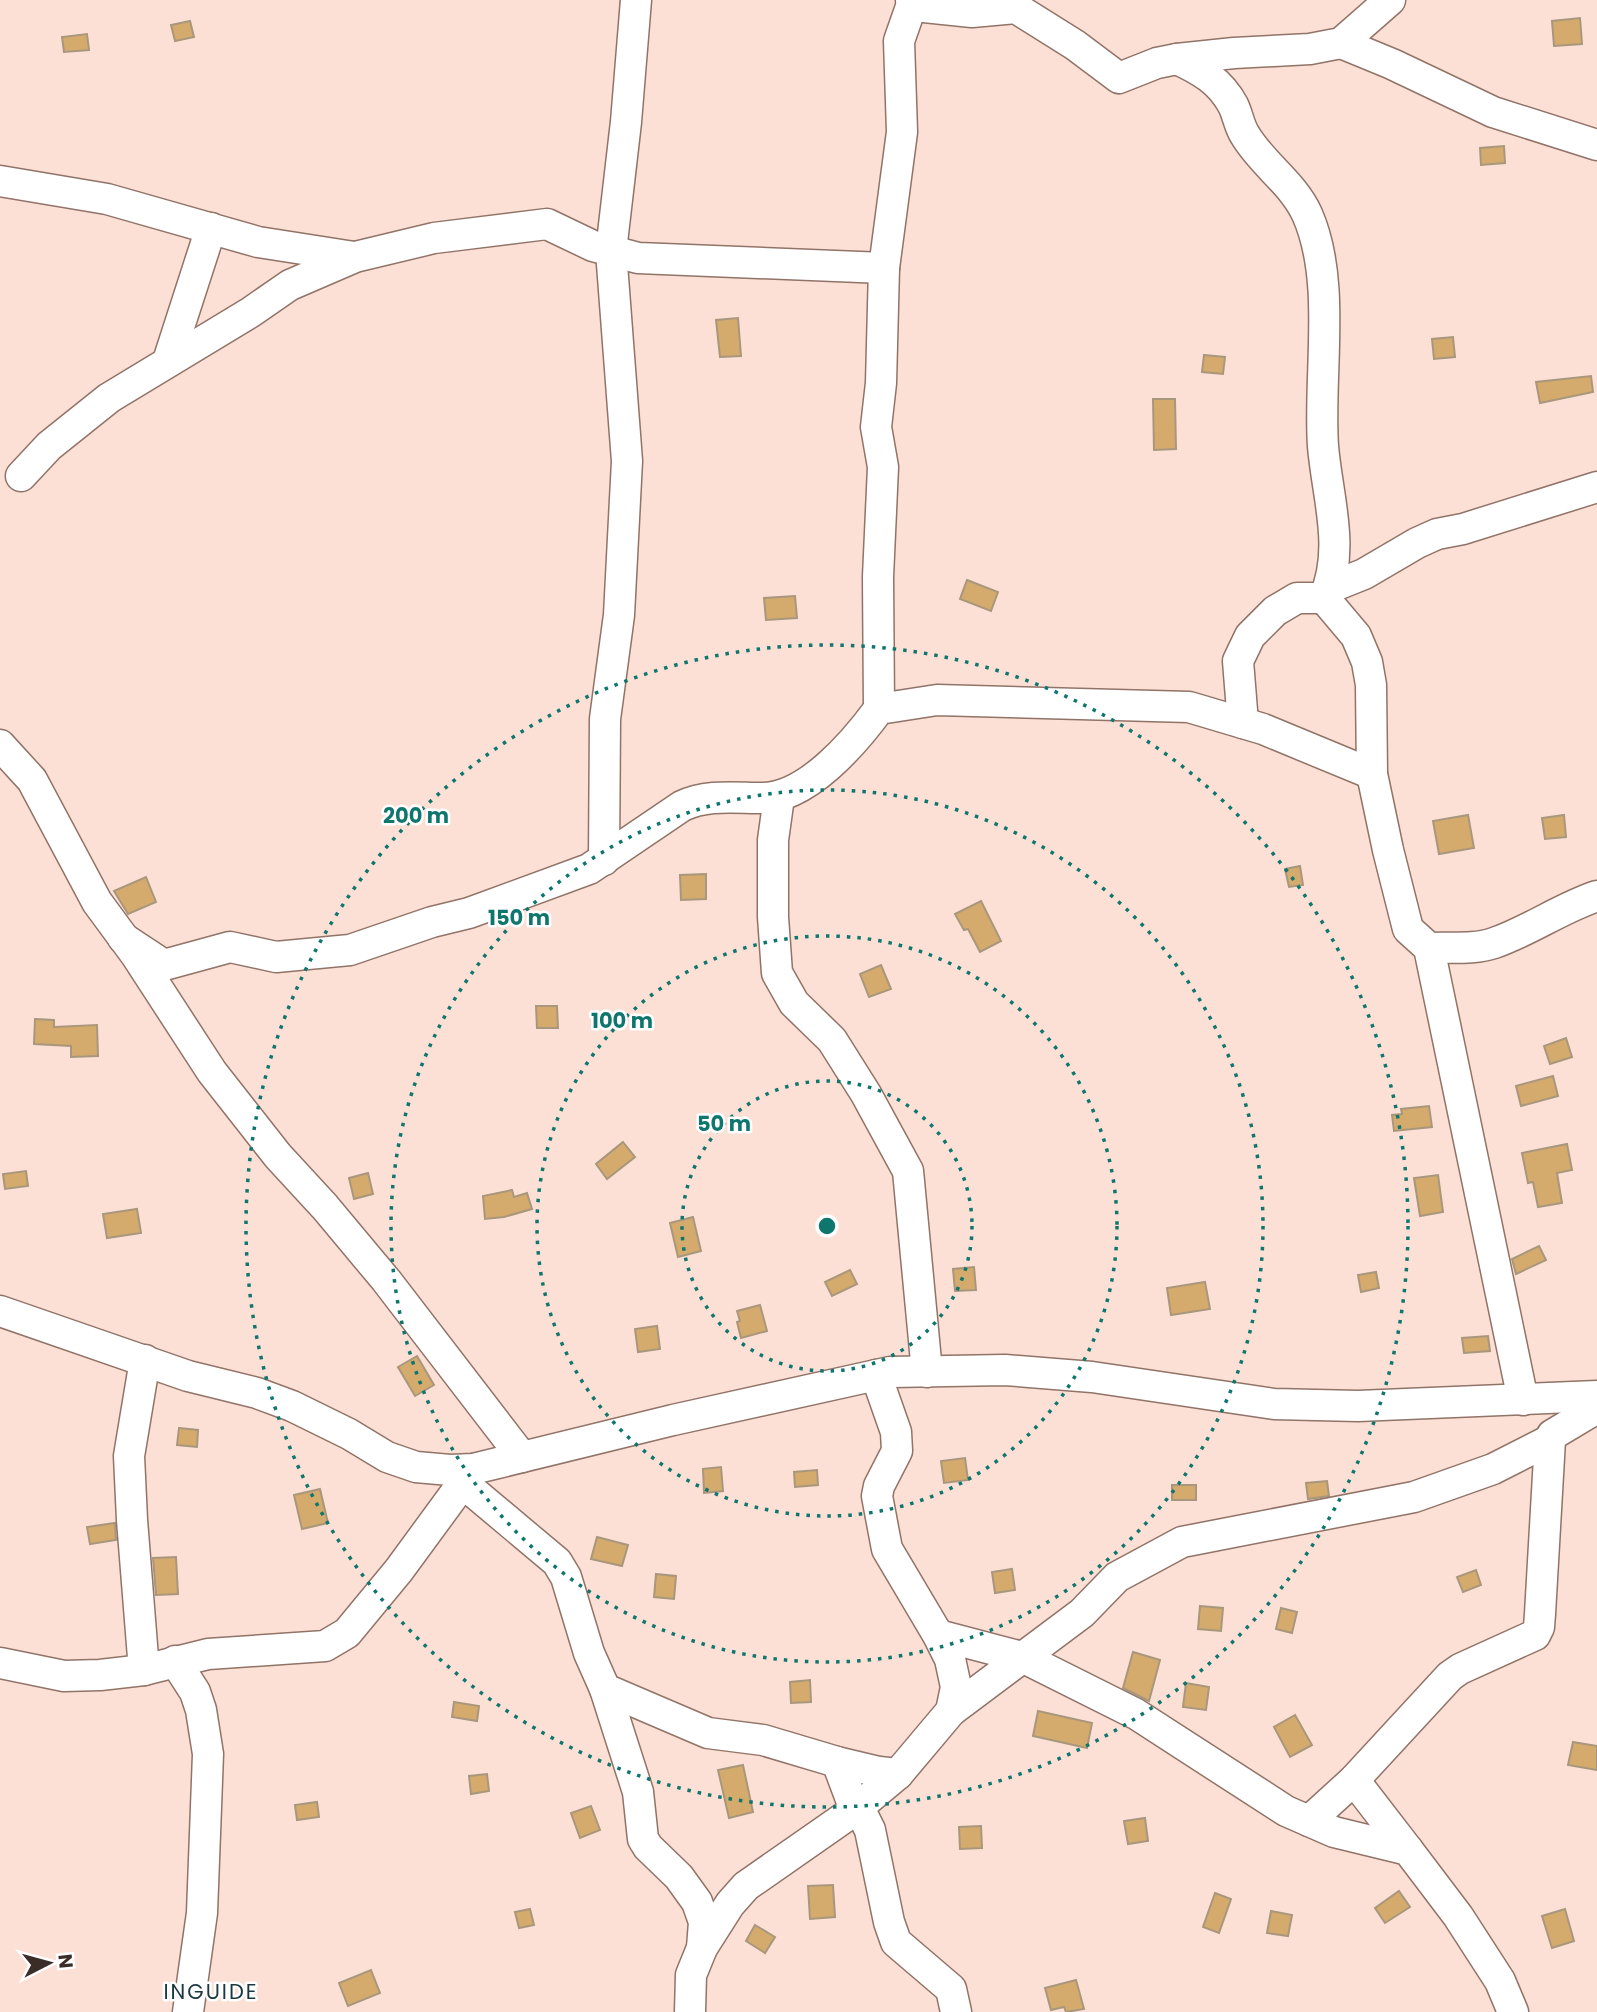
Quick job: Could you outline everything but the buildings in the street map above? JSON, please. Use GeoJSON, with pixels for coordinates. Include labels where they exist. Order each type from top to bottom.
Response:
{"type":"FeatureCollection","features":[{"type":"Feature","properties":{"kind":"street"},"geometry":{"type":"LineString","coordinates":[[604,860],[605,719],[619,615],[627,461],[611,251],[626,122],[636,0]]}},
{"type":"Feature","properties":{"kind":"street"},"geometry":{"type":"LineString","coordinates":[[123,938],[164,965],[230,947],[276,957],[350,950],[432,922],[469,913],[589,869],[694,800],[739,796],[779,797],[795,790],[858,738],[879,709],[878,577],[883,467],[876,427],[881,383],[884,268],[902,132],[899,41],[912,1],[924,7],[972,12],[1016,8],[1075,45],[1119,78],[1157,63],[1177,59],[1310,49],[1340,43],[1390,0]]}},
{"type":"Feature","properties":{"kind":"street"},"geometry":{"type":"LineString","coordinates":[[1340,43],[1392,64],[1493,112],[1597,145]]}},
{"type":"Feature","properties":{"kind":"street"},"geometry":{"type":"LineString","coordinates":[[1177,59],[1204,72],[1218,83],[1233,104],[1245,135],[1288,184],[1307,214],[1313,236],[1325,302],[1323,445],[1336,529],[1327,593],[1356,636],[1367,662],[1371,685],[1372,774],[1388,850],[1408,929],[1429,948],[1523,1400]]}},
{"type":"Feature","properties":{"kind":"street"},"geometry":{"type":"LineString","coordinates":[[0,181],[107,200],[258,242],[355,257]]}},
{"type":"Feature","properties":{"kind":"street"},"geometry":{"type":"LineString","coordinates":[[21,476],[59,438],[109,398],[251,312],[290,285],[355,257],[434,238],[547,224],[593,246],[638,258],[884,268]]}},
{"type":"Feature","properties":{"kind":"street"},"geometry":{"type":"LineString","coordinates":[[168,361],[211,228]]}},
{"type":"Feature","properties":{"kind":"street"},"geometry":{"type":"LineString","coordinates":[[1243,723],[1238,661],[1250,636],[1275,611],[1297,598],[1327,593],[1437,534],[1463,529],[1597,487]]}},
{"type":"Feature","properties":{"kind":"street"},"geometry":{"type":"LineString","coordinates":[[879,709],[937,700],[1189,707],[1243,723],[1372,774]]}},
{"type":"Feature","properties":{"kind":"street"},"geometry":{"type":"LineString","coordinates":[[0,744],[32,780],[97,902],[187,1037],[240,1110],[386,1280],[522,1457]]}},
{"type":"Feature","properties":{"kind":"street"},"geometry":{"type":"LineString","coordinates":[[779,797],[773,840],[773,917],[777,974],[794,1003],[832,1040],[866,1094],[908,1171],[927,1372]]}},
{"type":"Feature","properties":{"kind":"street"},"geometry":{"type":"LineString","coordinates":[[1429,948],[1494,943],[1570,905],[1597,895]]}},
{"type":"Feature","properties":{"kind":"street"},"geometry":{"type":"LineString","coordinates":[[0,1311],[188,1376],[257,1393],[292,1406],[349,1434],[387,1457],[406,1464],[450,1470],[468,1476],[557,1562],[566,1577],[589,1653],[605,1689],[639,1793],[643,1839],[679,1877],[697,1902],[704,1922],[702,1948]]}},
{"type":"Feature","properties":{"kind":"street"},"geometry":{"type":"LineString","coordinates":[[144,1670],[129,1456],[145,1360]]}},
{"type":"Feature","properties":{"kind":"street"},"geometry":{"type":"LineString","coordinates":[[0,1663],[64,1676],[144,1670],[208,1654],[241,1650],[325,1646],[347,1633],[399,1570],[468,1476],[522,1457],[890,1372],[1005,1370],[1092,1377],[1274,1404],[1358,1406],[1597,1396]]}},
{"type":"Feature","properties":{"kind":"street"},"geometry":{"type":"LineString","coordinates":[[876,1375],[896,1432],[897,1451],[879,1486],[877,1496],[887,1549],[950,1659],[957,1687],[951,1712]]}},
{"type":"Feature","properties":{"kind":"street"},"geometry":{"type":"LineString","coordinates":[[1309,1821],[1354,1780],[1450,1676],[1535,1635],[1539,1627],[1550,1440],[1552,1434],[1597,1408]]}},
{"type":"Feature","properties":{"kind":"street"},"geometry":{"type":"LineString","coordinates":[[690,2012],[691,1975],[702,1948],[730,1904],[746,1886],[855,1810],[898,1774],[951,1712],[1082,1613],[1117,1577],[1182,1542],[1415,1497],[1493,1469],[1550,1440]]}},
{"type":"Feature","properties":{"kind":"street"},"geometry":{"type":"LineString","coordinates":[[938,1635],[1022,1657],[1136,1714],[1286,1811],[1334,1832],[1408,1850]]}},
{"type":"Feature","properties":{"kind":"street"},"geometry":{"type":"LineString","coordinates":[[175,1661],[198,1701],[208,1754],[202,1923],[188,2012]]}},
{"type":"Feature","properties":{"kind":"street"},"geometry":{"type":"LineString","coordinates":[[605,1689],[708,1733],[763,1740],[836,1762],[898,1774]]}},
{"type":"Feature","properties":{"kind":"street"},"geometry":{"type":"LineString","coordinates":[[836,1762],[855,1810],[864,1818],[870,1830],[889,1922],[896,1942],[904,1952],[946,1983],[955,2000],[956,2012]]}},
{"type":"Feature","properties":{"kind":"street"},"geometry":{"type":"LineString","coordinates":[[1354,1780],[1458,1916],[1500,1981],[1513,2012]]}},
{"type":"Feature","properties":{"kind":"district","name":"INGUIDE"},"geometry":{"type":"Point","coordinates":[211,1992]}}]}
